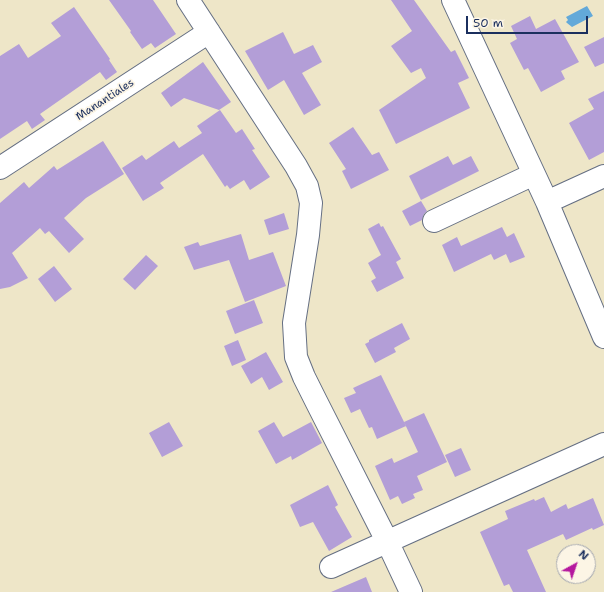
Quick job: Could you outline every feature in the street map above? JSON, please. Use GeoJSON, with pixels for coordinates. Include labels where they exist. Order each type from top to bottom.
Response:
{"type":"FeatureCollection","features":[{"type":"Feature","properties":{"kind":"street"},"geometry":{"type":"LineString","coordinates":[[188,0],[296,166],[307,186],[311,203],[308,235],[294,323],[296,357],[304,377],[387,541],[411,592]]}},
{"type":"Feature","properties":{"kind":"street"},"geometry":{"type":"LineString","coordinates":[[453,0],[547,202],[604,337]]}},
{"type":"Feature","properties":{"kind":"street","name":"Manantiales"},"geometry":{"type":"LineString","coordinates":[[0,168],[209,32]]}},
{"type":"Feature","properties":{"kind":"street"},"geometry":{"type":"LineString","coordinates":[[434,221],[534,174]]}},
{"type":"Feature","properties":{"kind":"street"},"geometry":{"type":"LineString","coordinates":[[547,202],[604,176]]}},
{"type":"Feature","properties":{"kind":"street"},"geometry":{"type":"LineString","coordinates":[[331,567],[604,444]]}},
{"type":"Feature","properties":{"kind":"water"},"geometry":{"type":"Polygon","coordinates":[[[587,6],[593,16],[572,27],[566,22],[568,20],[566,17],[587,6]]]}},
{"type":"Feature","properties":{"kind":"building"},"geometry":{"type":"Polygon","coordinates":[[[109,0],[153,0],[176,34],[155,48],[151,43],[142,49],[109,0]]]}},
{"type":"Feature","properties":{"kind":"building"},"geometry":{"type":"Polygon","coordinates":[[[391,0],[414,0],[451,52],[455,50],[469,78],[458,83],[470,108],[396,144],[379,110],[426,78],[421,68],[411,73],[391,46],[412,31],[391,0]]]}},
{"type":"Feature","properties":{"kind":"building"},"geometry":{"type":"Polygon","coordinates":[[[74,7],[110,59],[109,60],[117,72],[106,80],[100,72],[40,114],[45,120],[32,129],[27,121],[0,139],[0,56],[19,44],[28,58],[61,36],[51,23],[74,7]]]}},
{"type":"Feature","properties":{"kind":"building"},"geometry":{"type":"Polygon","coordinates":[[[530,16],[536,29],[555,19],[579,62],[561,71],[565,79],[541,92],[528,68],[524,70],[510,43],[517,39],[511,26],[530,16]]]}},
{"type":"Feature","properties":{"kind":"building"},"geometry":{"type":"Polygon","coordinates":[[[283,32],[294,54],[313,45],[322,62],[302,73],[321,105],[304,115],[284,80],[268,90],[245,51],[283,32]]]}},
{"type":"Feature","properties":{"kind":"building"},"geometry":{"type":"Polygon","coordinates":[[[604,37],[604,63],[595,67],[584,47],[604,37]]]}},
{"type":"Feature","properties":{"kind":"building"},"geometry":{"type":"Polygon","coordinates":[[[203,62],[231,102],[219,110],[184,98],[171,107],[161,93],[203,62]]]}},
{"type":"Feature","properties":{"kind":"building"},"geometry":{"type":"Polygon","coordinates":[[[604,91],[604,152],[589,160],[569,123],[594,109],[588,99],[604,91]]]}},
{"type":"Feature","properties":{"kind":"building"},"geometry":{"type":"Polygon","coordinates":[[[220,110],[236,133],[242,129],[255,149],[252,150],[270,177],[250,190],[244,180],[230,189],[227,185],[225,187],[203,154],[160,183],[164,188],[143,201],[122,168],[142,155],[146,160],[174,141],[179,148],[202,133],[197,126],[220,110]]]}},
{"type":"Feature","properties":{"kind":"building"},"geometry":{"type":"Polygon","coordinates":[[[353,127],[372,155],[379,152],[389,170],[351,189],[342,171],[346,169],[329,143],[353,127]]]}},
{"type":"Feature","properties":{"kind":"building"},"geometry":{"type":"Polygon","coordinates":[[[103,141],[124,174],[86,198],[64,218],[84,239],[69,253],[49,231],[45,234],[40,228],[12,253],[28,278],[10,287],[0,289],[0,203],[24,182],[29,188],[54,166],[57,170],[103,141]]]}},
{"type":"Feature","properties":{"kind":"building"},"geometry":{"type":"Polygon","coordinates":[[[448,156],[453,165],[471,156],[479,171],[421,200],[409,176],[448,156]]]}},
{"type":"Feature","properties":{"kind":"building"},"geometry":{"type":"Polygon","coordinates":[[[421,201],[427,211],[422,220],[410,226],[402,211],[421,201]]]}},
{"type":"Feature","properties":{"kind":"building"},"geometry":{"type":"Polygon","coordinates":[[[284,213],[289,229],[269,235],[264,220],[284,213]]]}},
{"type":"Feature","properties":{"kind":"building"},"geometry":{"type":"Polygon","coordinates":[[[379,223],[381,227],[383,226],[401,259],[396,262],[404,278],[377,292],[371,281],[376,278],[368,263],[381,255],[368,229],[379,223]]]}},
{"type":"Feature","properties":{"kind":"building"},"geometry":{"type":"Polygon","coordinates":[[[502,227],[507,237],[514,233],[525,257],[510,263],[506,254],[494,260],[491,254],[454,272],[442,245],[457,237],[461,246],[502,227]]]}},
{"type":"Feature","properties":{"kind":"building"},"geometry":{"type":"Polygon","coordinates":[[[241,234],[249,260],[273,252],[286,286],[245,302],[229,260],[194,270],[184,247],[198,242],[200,246],[241,234]]]}},
{"type":"Feature","properties":{"kind":"building"},"geometry":{"type":"Polygon","coordinates":[[[146,255],[158,266],[135,290],[123,279],[146,255]]]}},
{"type":"Feature","properties":{"kind":"building"},"geometry":{"type":"Polygon","coordinates":[[[54,266],[72,289],[55,302],[38,279],[54,266]]]}},
{"type":"Feature","properties":{"kind":"building"},"geometry":{"type":"Polygon","coordinates":[[[254,300],[263,323],[235,334],[226,311],[254,300]]]}},
{"type":"Feature","properties":{"kind":"building"},"geometry":{"type":"Polygon","coordinates":[[[402,323],[410,339],[394,348],[396,352],[375,363],[365,344],[369,342],[369,340],[402,323]]]}},
{"type":"Feature","properties":{"kind":"building"},"geometry":{"type":"Polygon","coordinates":[[[238,340],[246,360],[232,366],[224,346],[238,340]]]}},
{"type":"Feature","properties":{"kind":"building"},"geometry":{"type":"Polygon","coordinates":[[[266,352],[283,382],[269,390],[262,377],[251,384],[241,366],[266,352]]]}},
{"type":"Feature","properties":{"kind":"building"},"geometry":{"type":"Polygon","coordinates":[[[381,375],[406,426],[377,439],[372,427],[369,428],[360,409],[351,413],[344,398],[356,393],[353,388],[381,375]]]}},
{"type":"Feature","properties":{"kind":"building"},"geometry":{"type":"Polygon","coordinates":[[[424,413],[447,462],[417,476],[423,490],[413,494],[415,498],[402,504],[398,496],[390,500],[375,466],[392,458],[394,463],[418,452],[404,422],[424,413]]]}},
{"type":"Feature","properties":{"kind":"building"},"geometry":{"type":"Polygon","coordinates":[[[169,422],[183,446],[162,457],[149,433],[169,422]]]}},
{"type":"Feature","properties":{"kind":"building"},"geometry":{"type":"Polygon","coordinates":[[[274,422],[283,437],[311,422],[322,443],[292,460],[291,456],[276,464],[258,431],[274,422]]]}},
{"type":"Feature","properties":{"kind":"building"},"geometry":{"type":"Polygon","coordinates":[[[461,448],[471,470],[455,477],[445,455],[461,448]]]}},
{"type":"Feature","properties":{"kind":"building"},"geometry":{"type":"Polygon","coordinates":[[[328,485],[338,505],[335,507],[352,537],[329,551],[313,522],[300,527],[290,505],[328,485]]]}},
{"type":"Feature","properties":{"kind":"building"},"geometry":{"type":"Polygon","coordinates":[[[544,497],[551,512],[566,504],[568,509],[593,498],[604,525],[593,530],[592,528],[566,540],[563,534],[527,550],[546,592],[513,592],[509,584],[504,586],[480,532],[508,519],[505,511],[534,499],[535,501],[544,497]]]}},
{"type":"Feature","properties":{"kind":"building"},"geometry":{"type":"Polygon","coordinates":[[[366,577],[372,592],[331,592],[366,577]]]}}]}
